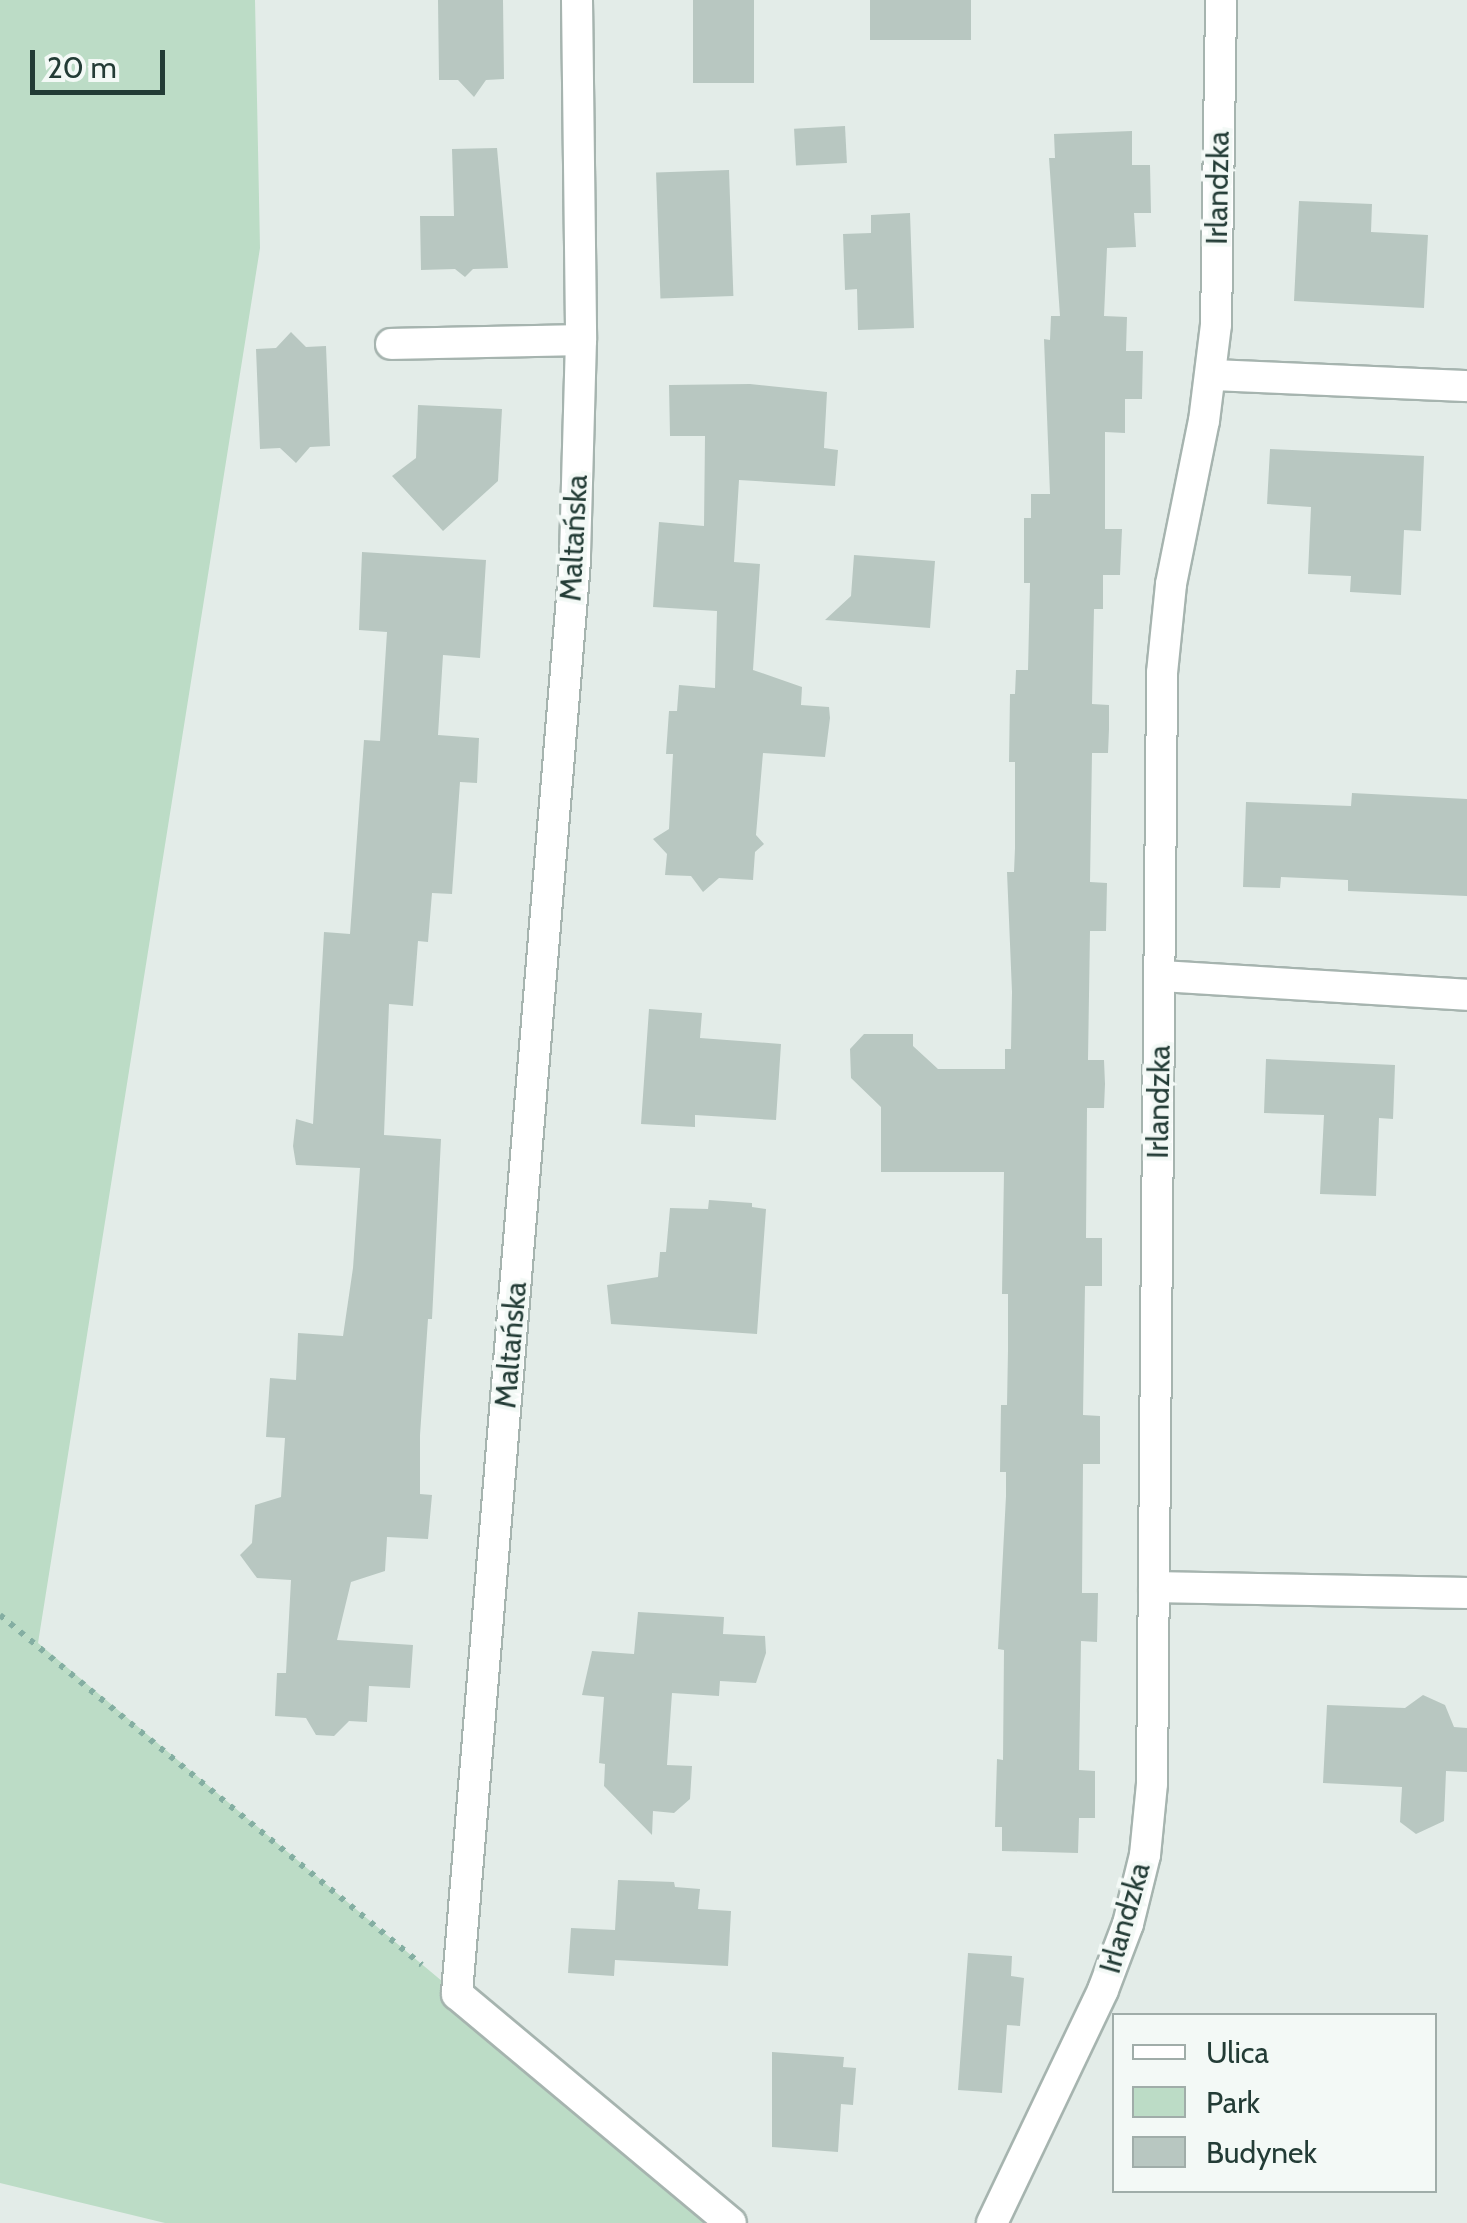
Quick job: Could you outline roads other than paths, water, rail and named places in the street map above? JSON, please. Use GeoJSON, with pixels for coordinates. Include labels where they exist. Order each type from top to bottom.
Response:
{"type":"FeatureCollection","features":[{"type":"Feature","properties":{"kind":"street","name":"Maltańska"},"geometry":{"type":"LineString","coordinates":[[577,0],[581,340],[575,562],[457,1994],[730,2223]]}},
{"type":"Feature","properties":{"kind":"street","name":"Irlandzka"},"geometry":{"type":"LineString","coordinates":[[992,2223],[1103,1990],[1128,1924],[1145,1855],[1152,1784],[1164,630],[1211,375],[1221,0]]}},
{"type":"Feature","properties":{"kind":"street"},"geometry":{"type":"LineString","coordinates":[[391,344],[581,340]]}},
{"type":"Feature","properties":{"kind":"street"},"geometry":{"type":"LineString","coordinates":[[1211,375],[1467,386]]}},
{"type":"Feature","properties":{"kind":"street"},"geometry":{"type":"LineString","coordinates":[[1160,976],[1467,995]]}},
{"type":"Feature","properties":{"kind":"street"},"geometry":{"type":"LineString","coordinates":[[1154,1587],[1467,1593]]}}]}
